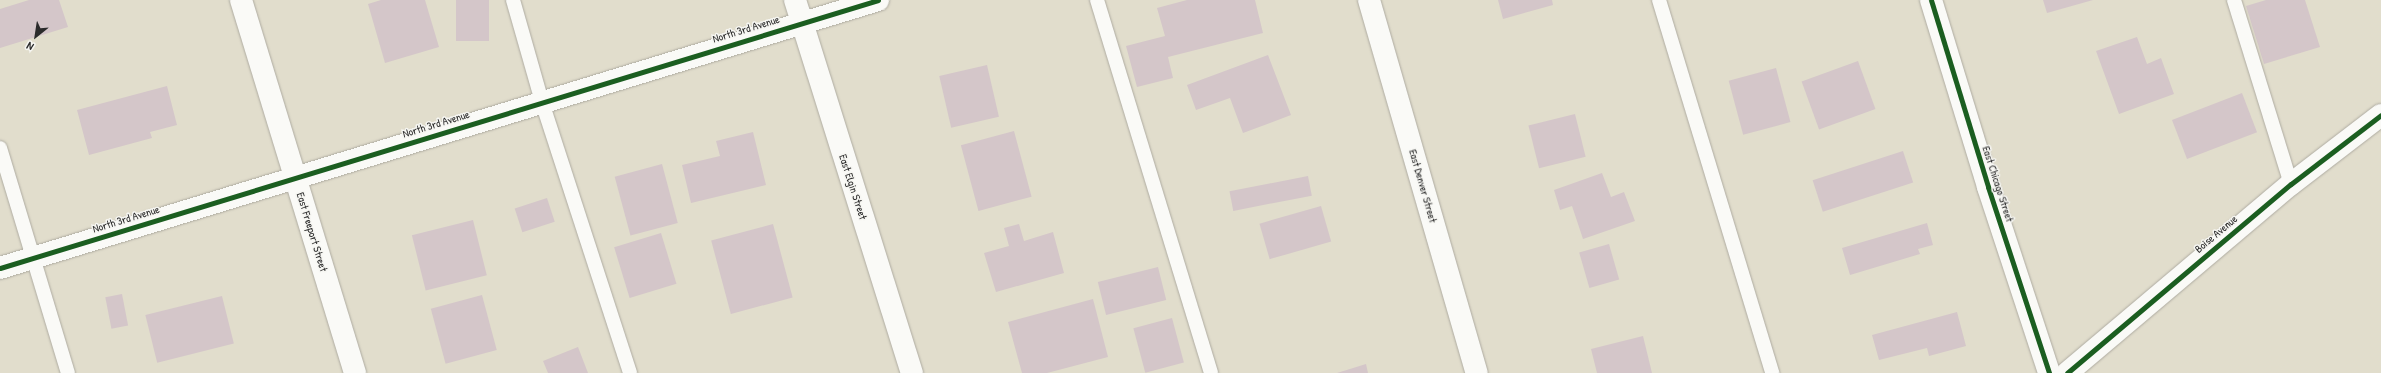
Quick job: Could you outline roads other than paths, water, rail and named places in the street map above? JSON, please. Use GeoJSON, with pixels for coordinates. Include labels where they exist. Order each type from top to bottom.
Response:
{"type":"FeatureCollection","features":[{"type":"Feature","properties":{"kind":"street","name":"East Freeport Street"},"geometry":{"type":"LineString","coordinates":[[241,0],[355,373]]}},
{"type":"Feature","properties":{"kind":"street","name":"East Elgin Street"},"geometry":{"type":"LineString","coordinates":[[795,0],[912,373]]}},
{"type":"Feature","properties":{"kind":"street","name":"North 3rd Avenue"},"geometry":{"type":"LineString","coordinates":[[0,268],[878,0]]}},
{"type":"Feature","properties":{"kind":"street","name":"East Denver Street"},"geometry":{"type":"LineString","coordinates":[[1369,0],[1477,373]]}},
{"type":"Feature","properties":{"kind":"street","name":"East Chicago Street"},"geometry":{"type":"LineString","coordinates":[[1931,0],[1988,187],[2049,373]]}},
{"type":"Feature","properties":{"kind":"street","name":"Boise Avenue"},"geometry":{"type":"LineString","coordinates":[[2067,373],[2291,184],[2381,115]]}},
{"type":"Feature","properties":{"kind":"lane"},"geometry":{"type":"LineString","coordinates":[[513,0],[542,102],[630,373]]}},
{"type":"Feature","properties":{"kind":"lane"},"geometry":{"type":"LineString","coordinates":[[1097,0],[1211,373]]}},
{"type":"Feature","properties":{"kind":"lane"},"geometry":{"type":"LineString","coordinates":[[1659,0],[1772,373]]}},
{"type":"Feature","properties":{"kind":"lane"},"geometry":{"type":"LineString","coordinates":[[2234,0],[2291,184]]}},
{"type":"Feature","properties":{"kind":"lane"},"geometry":{"type":"LineString","coordinates":[[0,148],[68,373]]}}]}
